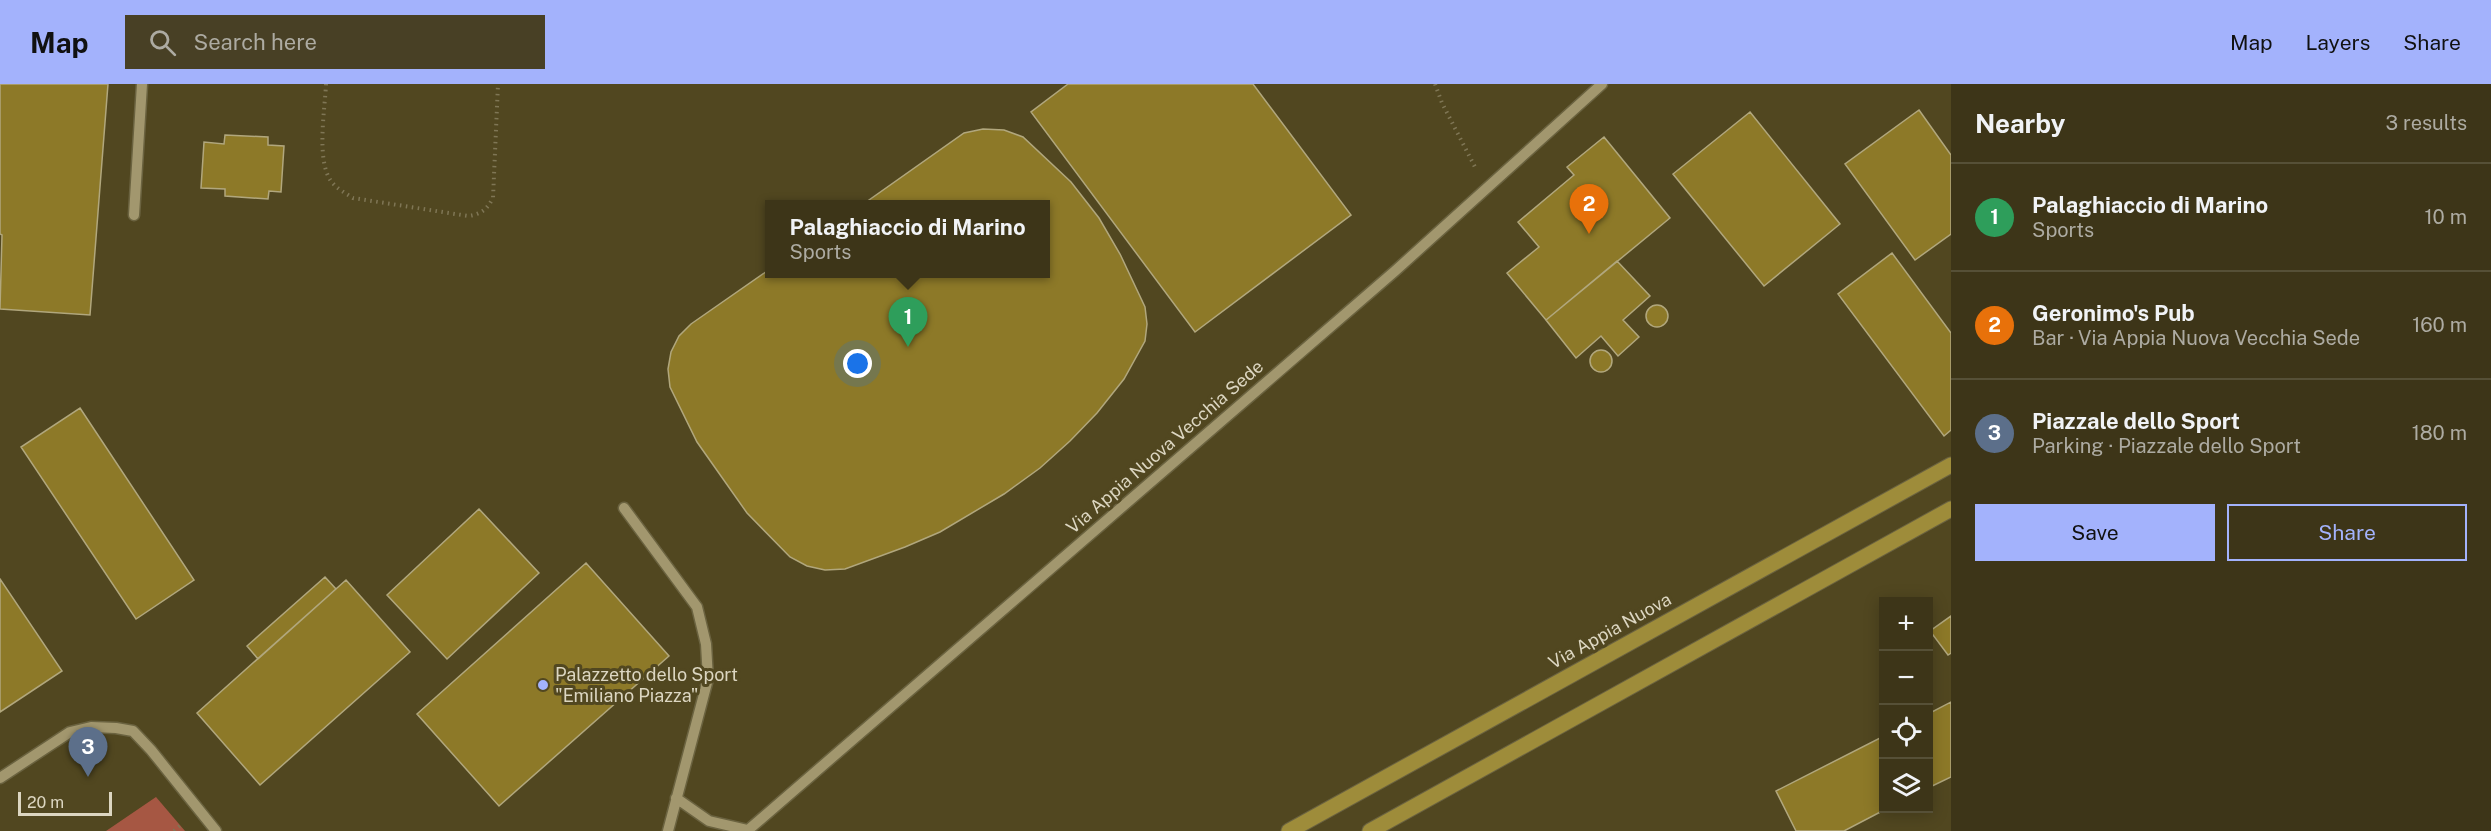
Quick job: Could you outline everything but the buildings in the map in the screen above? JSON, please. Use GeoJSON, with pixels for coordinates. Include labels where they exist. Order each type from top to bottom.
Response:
{"type":"FeatureCollection","features":[{"type":"Feature","properties":{"kind":"main road","name":"Via Appia Nuova"},"geometry":{"type":"LineString","coordinates":[[1289,831],[1951,465]]}},
{"type":"Feature","properties":{"kind":"main road"},"geometry":{"type":"LineString","coordinates":[[1370,831],[1951,509]]}},
{"type":"Feature","properties":{"kind":"street"},"geometry":{"type":"LineString","coordinates":[[134,215],[142,84]]}},
{"type":"Feature","properties":{"kind":"street","name":"Via Appia Nuova Vecchia Sede"},"geometry":{"type":"LineString","coordinates":[[747,830],[1395,271],[1602,84]]}},
{"type":"Feature","properties":{"kind":"street"},"geometry":{"type":"LineString","coordinates":[[624,508],[698,607],[706,644],[708,679],[668,831]]}},
{"type":"Feature","properties":{"kind":"street"},"geometry":{"type":"LineString","coordinates":[[0,778],[70,732],[91,728],[133,731],[216,831]]}},
{"type":"Feature","properties":{"kind":"street"},"geometry":{"type":"LineString","coordinates":[[676,798],[709,821],[747,830]]}},
{"type":"Feature","properties":{"kind":"path"},"geometry":{"type":"LineString","coordinates":[[326,84],[322,160],[330,180],[353,198],[468,216],[478,214],[488,208],[493,198],[498,84]]}},
{"type":"Feature","properties":{"kind":"path"},"geometry":{"type":"LineString","coordinates":[[1435,84],[1442,103],[1486,188]]}},
{"type":"Feature","properties":{"kind":"shaded area"},"geometry":{"type":"Polygon","coordinates":[[[156,797],[185,831],[106,831],[156,797]]]}},
{"type":"Feature","properties":{"kind":"place","name":"Geronimo's Pub"},"geometry":{"type":"Point","coordinates":[1589,234]}},
{"type":"Feature","properties":{"kind":"place","name":"Palaghiaccio di Marino"},"geometry":{"type":"Point","coordinates":[908,347]}},
{"type":"Feature","properties":{"kind":"place","name":"Palazzetto dello Sport \"Emiliano Piazza\""},"geometry":{"type":"Point","coordinates":[543,685]}},
{"type":"Feature","properties":{"kind":"place","name":"Piazzale dello Sport"},"geometry":{"type":"Point","coordinates":[88,777]}}]}
